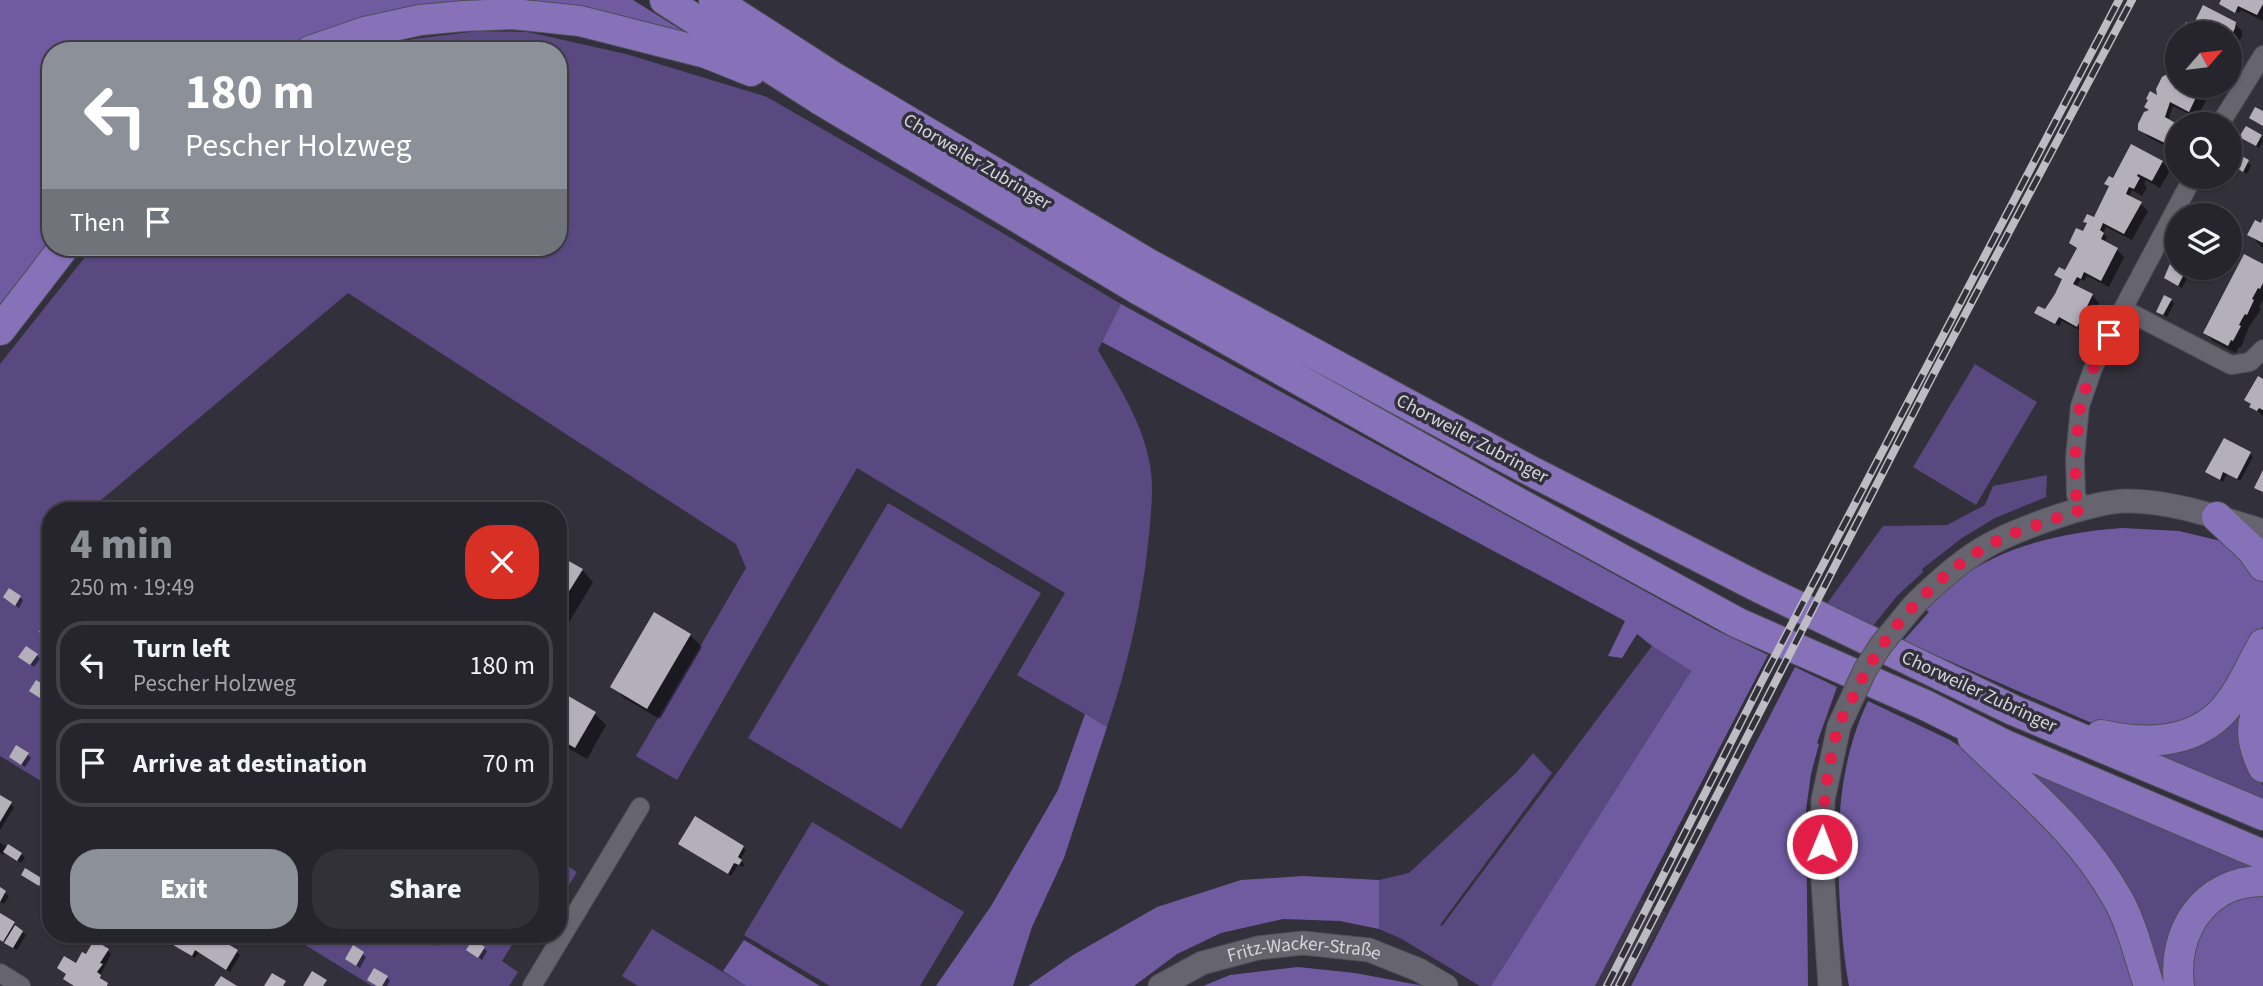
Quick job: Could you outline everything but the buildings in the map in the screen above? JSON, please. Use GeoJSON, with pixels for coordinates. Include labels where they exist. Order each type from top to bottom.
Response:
{"type":"FeatureCollection","features":[{"type":"Feature","properties":{"kind":"highway","name":"Chorweiler Zubringer"},"geometry":{"type":"LineString","coordinates":[[664,0],[819,99],[1141,291],[1738,623],[2005,745],[2263,855]]}},
{"type":"Feature","properties":{"kind":"highway","name":"Chorweiler Zubringer"},"geometry":{"type":"LineString","coordinates":[[714,0],[835,78],[1147,262],[1539,475],[1758,587],[2013,710],[2263,815]]}},
{"type":"Feature","properties":{"kind":"highway","name":"Chorweiler Zubringer"},"geometry":{"type":"LineString","coordinates":[[336,42],[365,32],[420,20],[464,16],[513,14],[579,21],[706,53],[819,99]]}},
{"type":"Feature","properties":{"kind":"highway"},"geometry":{"type":"LineString","coordinates":[[0,330],[57,256]]}},
{"type":"Feature","properties":{"kind":"highway"},"geometry":{"type":"LineString","coordinates":[[2217,517],[2252,550],[2263,566]]}},
{"type":"Feature","properties":{"kind":"highway"},"geometry":{"type":"LineString","coordinates":[[2013,710],[2124,741],[2152,742],[2174,738],[2200,729],[2220,714],[2239,690],[2263,644]]}},
{"type":"Feature","properties":{"kind":"highway"},"geometry":{"type":"LineString","coordinates":[[2263,689],[2251,726],[2263,767]]}},
{"type":"Feature","properties":{"kind":"highway"},"geometry":{"type":"LineString","coordinates":[[1955,721],[2077,839],[2117,897],[2148,984]]}},
{"type":"Feature","properties":{"kind":"highway"},"geometry":{"type":"LineString","coordinates":[[2179,986],[2180,945],[2196,912],[2214,896],[2228,889],[2253,881],[2263,881]]}},
{"type":"Feature","properties":{"kind":"street"},"geometry":{"type":"LineString","coordinates":[[2227,112],[2263,55]]}},
{"type":"Feature","properties":{"kind":"street"},"geometry":{"type":"LineString","coordinates":[[2083,509],[2076,495],[2075,458],[2080,405],[2092,371],[2187,189]]}},
{"type":"Feature","properties":{"kind":"street"},"geometry":{"type":"LineString","coordinates":[[2123,309],[2231,365],[2250,362],[2263,349]]}},
{"type":"Feature","properties":{"kind":"street"},"geometry":{"type":"LineString","coordinates":[[1830,986],[1822,867],[1823,800],[1839,726],[1875,653],[1914,605],[1938,581],[1981,549],[2030,527],[2083,509],[2125,501],[2160,504],[2263,531]]}},
{"type":"Feature","properties":{"kind":"street"},"geometry":{"type":"LineString","coordinates":[[567,928],[640,807]]}},
{"type":"Feature","properties":{"kind":"street"},"geometry":{"type":"LineString","coordinates":[[532,986],[558,943]]}},
{"type":"Feature","properties":{"kind":"street","name":"Fritz-Wacker-Straße"},"geometry":{"type":"LineString","coordinates":[[1160,986],[1202,963],[1258,948],[1303,943],[1369,950],[1419,970],[1447,986]]}},
{"type":"Feature","properties":{"kind":"street"},"geometry":{"type":"LineString","coordinates":[[0,973],[21,986]]}},
{"type":"Feature","properties":{"kind":"shaded area"},"geometry":{"type":"Polygon","coordinates":[[[0,0],[633,0],[696,39],[603,16],[330,42],[42,42],[42,256],[44,256],[0,316],[0,0]]]}},
{"type":"Feature","properties":{"kind":"shaded area"},"geometry":{"type":"Polygon","coordinates":[[[479,31],[528,32],[626,54],[767,97],[1121,304],[1098,350],[1142,435],[1150,465],[1152,500],[1138,608],[1128,656],[1107,727],[1017,675],[1065,593],[857,468],[677,780],[636,756],[746,568],[736,544],[348,293],[99,502],[42,502],[42,782],[0,756],[0,364],[86,256],[567,256],[567,42],[401,42],[479,31]]]}},
{"type":"Feature","properties":{"kind":"shaded area"},"geometry":{"type":"Polygon","coordinates":[[[1121,304],[1714,629],[1768,655],[1595,986],[1491,986],[1691,671],[1637,634],[1622,658],[1608,656],[1625,621],[1102,342],[1121,304]]]}},
{"type":"Feature","properties":{"kind":"shaded area"},"geometry":{"type":"Polygon","coordinates":[[[1975,364],[2037,402],[1976,505],[1913,467],[1975,364]]]}},
{"type":"Feature","properties":{"kind":"shaded area"},"geometry":{"type":"Polygon","coordinates":[[[2047,475],[2046,497],[1995,518],[1962,538],[1922,569],[1923,572],[1897,596],[1873,626],[1826,605],[1883,526],[1947,525],[1985,505],[1993,486],[2047,475]]]}},
{"type":"Feature","properties":{"kind":"shaded area"},"geometry":{"type":"Polygon","coordinates":[[[888,503],[1041,593],[901,829],[748,738],[888,503]]]}},
{"type":"Feature","properties":{"kind":"shaded area"},"geometry":{"type":"Polygon","coordinates":[[[2122,528],[2179,531],[2229,543],[2263,578],[2263,626],[2260,633],[2199,722],[2110,731],[1903,641],[1929,612],[1923,608],[1975,568],[2036,542],[2122,528]]]}},
{"type":"Feature","properties":{"kind":"shaded area"},"geometry":{"type":"Polygon","coordinates":[[[1652,646],[1691,671],[1491,986],[1480,986],[1400,938],[1379,929],[1379,880],[1409,873],[1517,772],[1533,753],[1552,773],[1440,925],[1442,926],[1652,646]]]}},
{"type":"Feature","properties":{"kind":"shaded area"},"geometry":{"type":"Polygon","coordinates":[[[1795,667],[1837,687],[1817,743],[1819,744],[1806,810],[1808,986],[1631,986],[1795,667]]]}},
{"type":"Feature","properties":{"kind":"shaded area"},"geometry":{"type":"Polygon","coordinates":[[[1868,701],[1950,740],[2000,772],[2103,891],[2135,986],[1849,986],[1840,906],[1839,827],[1844,776],[1850,750],[1868,701]]]}},
{"type":"Feature","properties":{"kind":"shaded area"},"geometry":{"type":"Polygon","coordinates":[[[2233,708],[2246,711],[2256,772],[2263,786],[2263,807],[2121,747],[2233,708]]]}},
{"type":"Feature","properties":{"kind":"shaded area"},"geometry":{"type":"Polygon","coordinates":[[[1085,714],[1107,727],[1064,858],[1032,927],[1013,986],[936,986],[991,906],[1058,790],[1085,714]]]}},
{"type":"Feature","properties":{"kind":"shaded area"},"geometry":{"type":"Polygon","coordinates":[[[1989,746],[2263,861],[2172,986],[2159,986],[1989,746]]]}},
{"type":"Feature","properties":{"kind":"shaded area"},"geometry":{"type":"Polygon","coordinates":[[[812,822],[964,912],[920,986],[830,986],[744,935],[812,822]]]}},
{"type":"Feature","properties":{"kind":"shaded area"},"geometry":{"type":"Polygon","coordinates":[[[567,866],[577,872],[567,888],[567,866]]]}},
{"type":"Feature","properties":{"kind":"shaded area"},"geometry":{"type":"Polygon","coordinates":[[[1303,876],[1379,880],[1379,929],[1340,921],[1283,919],[1221,933],[1177,954],[1134,986],[1028,986],[1073,955],[1157,907],[1241,880],[1303,876]]]}},
{"type":"Feature","properties":{"kind":"shaded area"},"geometry":{"type":"Polygon","coordinates":[[[2263,887],[2263,986],[2186,986],[2200,918],[2263,887]]]}},
{"type":"Feature","properties":{"kind":"shaded area"},"geometry":{"type":"Polygon","coordinates":[[[1641,899],[1667,913],[1628,986],[1595,986],[1641,899]]]}},
{"type":"Feature","properties":{"kind":"shaded area"},"geometry":{"type":"Polygon","coordinates":[[[652,929],[746,986],[638,986],[622,976],[652,929]]]}},
{"type":"Feature","properties":{"kind":"shaded area"},"geometry":{"type":"Polygon","coordinates":[[[744,940],[820,986],[746,986],[723,971],[744,940]]]}},
{"type":"Feature","properties":{"kind":"shaded area"},"geometry":{"type":"Polygon","coordinates":[[[302,943],[513,943],[502,961],[518,972],[509,986],[372,986],[302,943]]]}},
{"type":"Feature","properties":{"kind":"shaded area"},"geometry":{"type":"Polygon","coordinates":[[[1298,967],[1355,973],[1424,986],[1203,986],[1230,975],[1298,967]]]}},
{"type":"Feature","properties":{"kind":"railway"},"geometry":{"type":"LineString","coordinates":[[1607,986],[1763,679],[2119,0]]}},
{"type":"Feature","properties":{"kind":"railway"},"geometry":{"type":"LineString","coordinates":[[1619,986],[1932,377],[2132,0]]}},
{"type":"Feature","properties":{"kind":"route"},"geometry":{"type":"LineString","coordinates":[[1822,844],[1823,800],[1839,726],[1865,670],[1881,645],[1938,581],[1981,549],[2030,527],[2083,509],[2076,495],[2077,424],[2080,405],[2092,371],[2109,335]]}}]}
